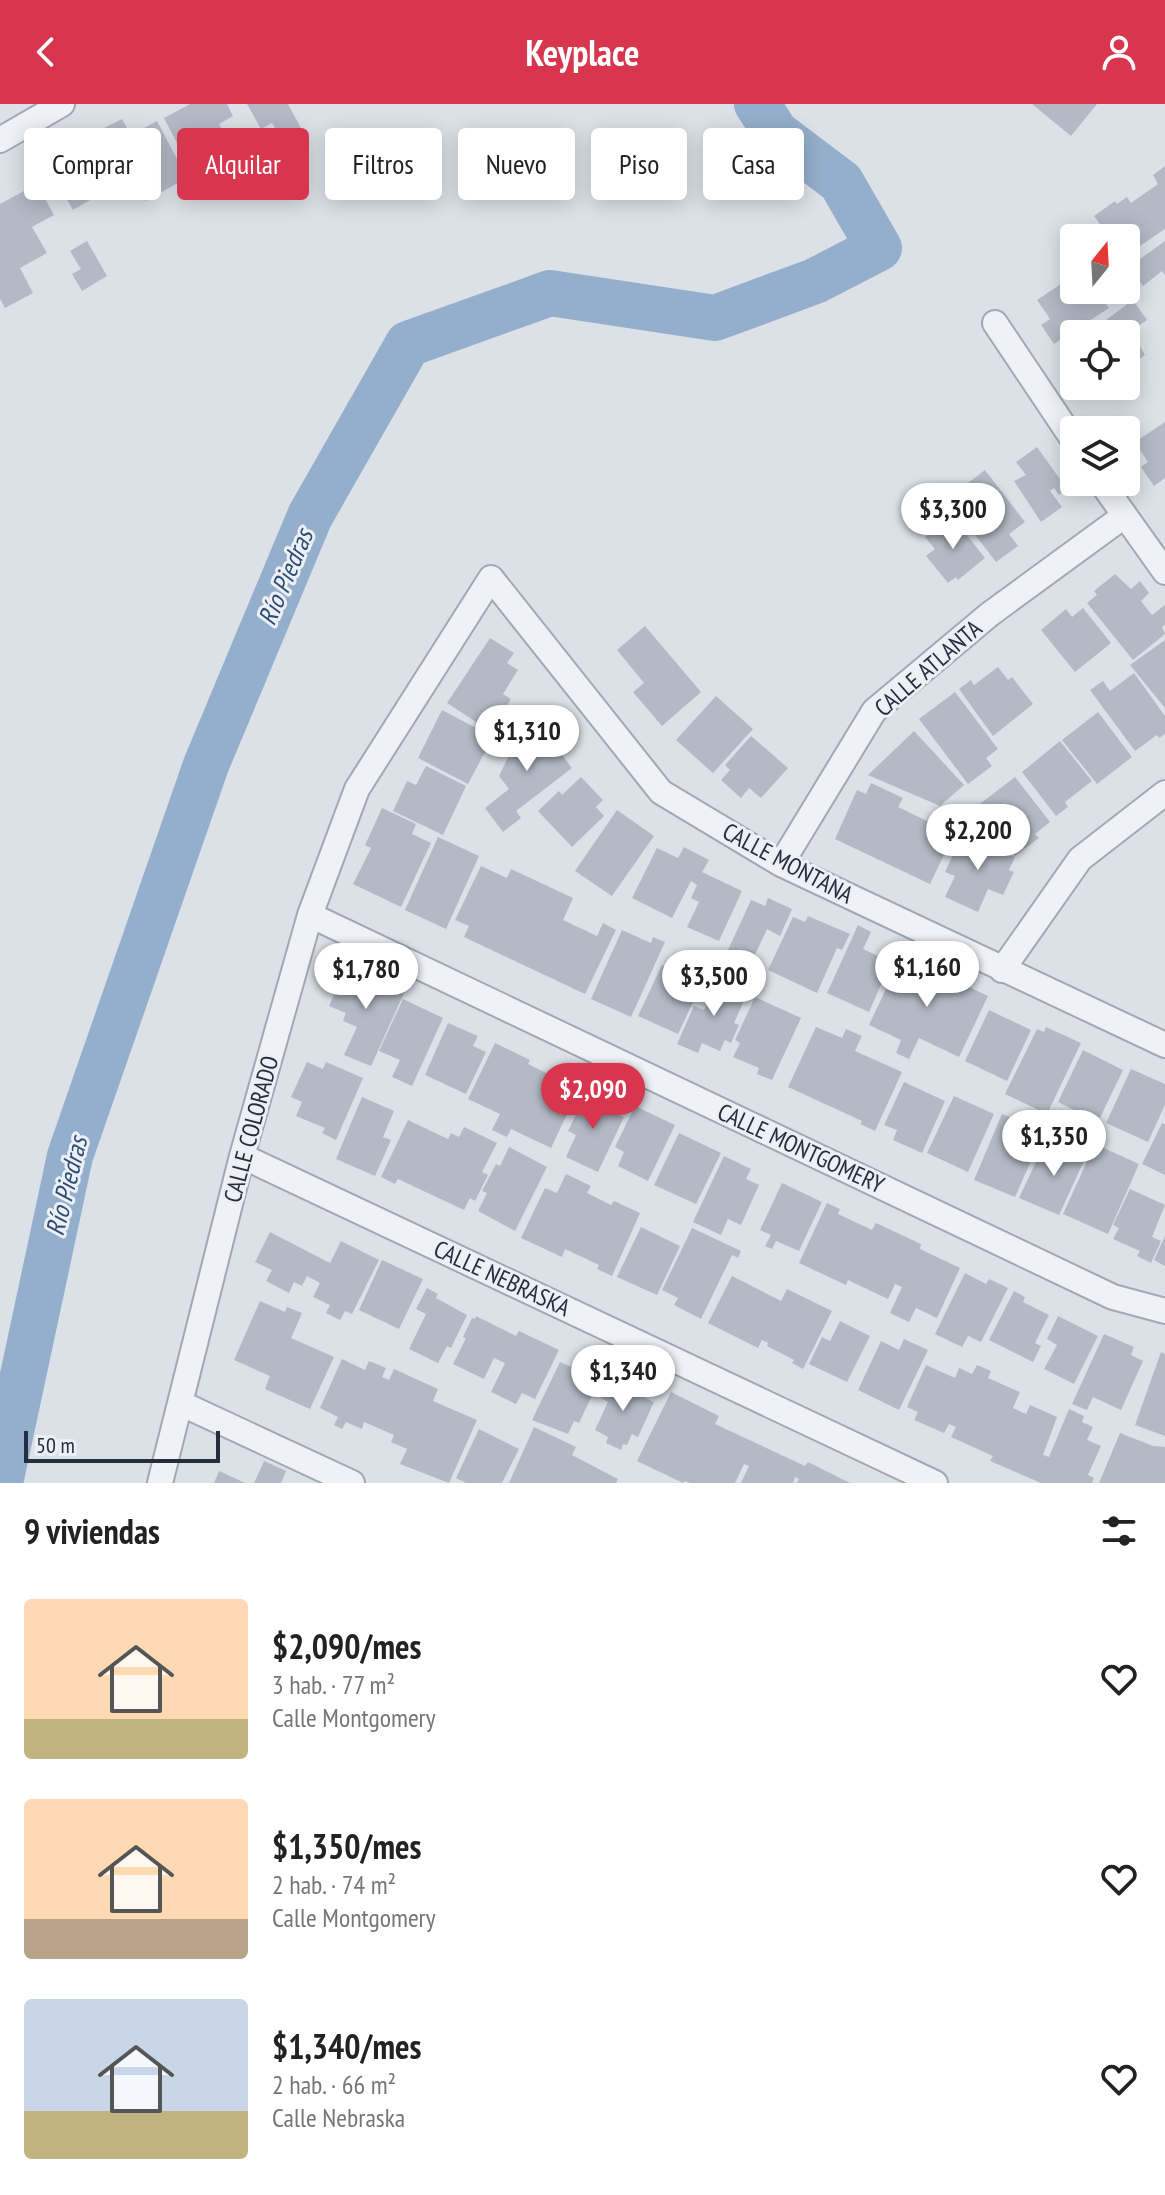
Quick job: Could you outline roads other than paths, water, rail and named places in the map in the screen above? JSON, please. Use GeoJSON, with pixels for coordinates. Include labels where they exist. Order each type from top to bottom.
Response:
{"type":"FeatureCollection","features":[{"type":"Feature","properties":{"kind":"street"},"geometry":{"type":"LineString","coordinates":[[0,140],[62,104]]}},
{"type":"Feature","properties":{"kind":"street"},"geometry":{"type":"LineString","coordinates":[[995,323],[1060,420]]}},
{"type":"Feature","properties":{"kind":"street"},"geometry":{"type":"LineString","coordinates":[[1110,496],[1165,572]]}},
{"type":"Feature","properties":{"kind":"street","name":"CALLE ATLANTA"},"geometry":{"type":"LineString","coordinates":[[781,864],[874,711],[990,614],[1124,516]]}},
{"type":"Feature","properties":{"kind":"street","name":"CALLE MONTANA"},"geometry":{"type":"LineString","coordinates":[[491,578],[661,792],[781,864],[1165,1045]]}},
{"type":"Feature","properties":{"kind":"street","name":"CALLE COLORADO"},"geometry":{"type":"LineString","coordinates":[[160,1483],[242,1156],[310,915],[357,789],[491,578]]}},
{"type":"Feature","properties":{"kind":"street"},"geometry":{"type":"LineString","coordinates":[[1002,970],[1080,859],[1165,793]]}},
{"type":"Feature","properties":{"kind":"street","name":"CALLE MONTGOMERY"},"geometry":{"type":"LineString","coordinates":[[310,915],[1113,1297],[1165,1311]]}},
{"type":"Feature","properties":{"kind":"street","name":"CALLE NEBRASKA"},"geometry":{"type":"LineString","coordinates":[[242,1156],[935,1483]]}},
{"type":"Feature","properties":{"kind":"street"},"geometry":{"type":"LineString","coordinates":[[180,1403],[352,1483]]}},
{"type":"Feature","properties":{"kind":"waterway","name":"Río Piedras"},"geometry":{"type":"LineString","coordinates":[[0,1483],[70,1156],[206,765],[310,516],[408,344],[550,293],[715,318],[815,281],[879,248],[841,182],[776,133],[757,104]]}}]}
